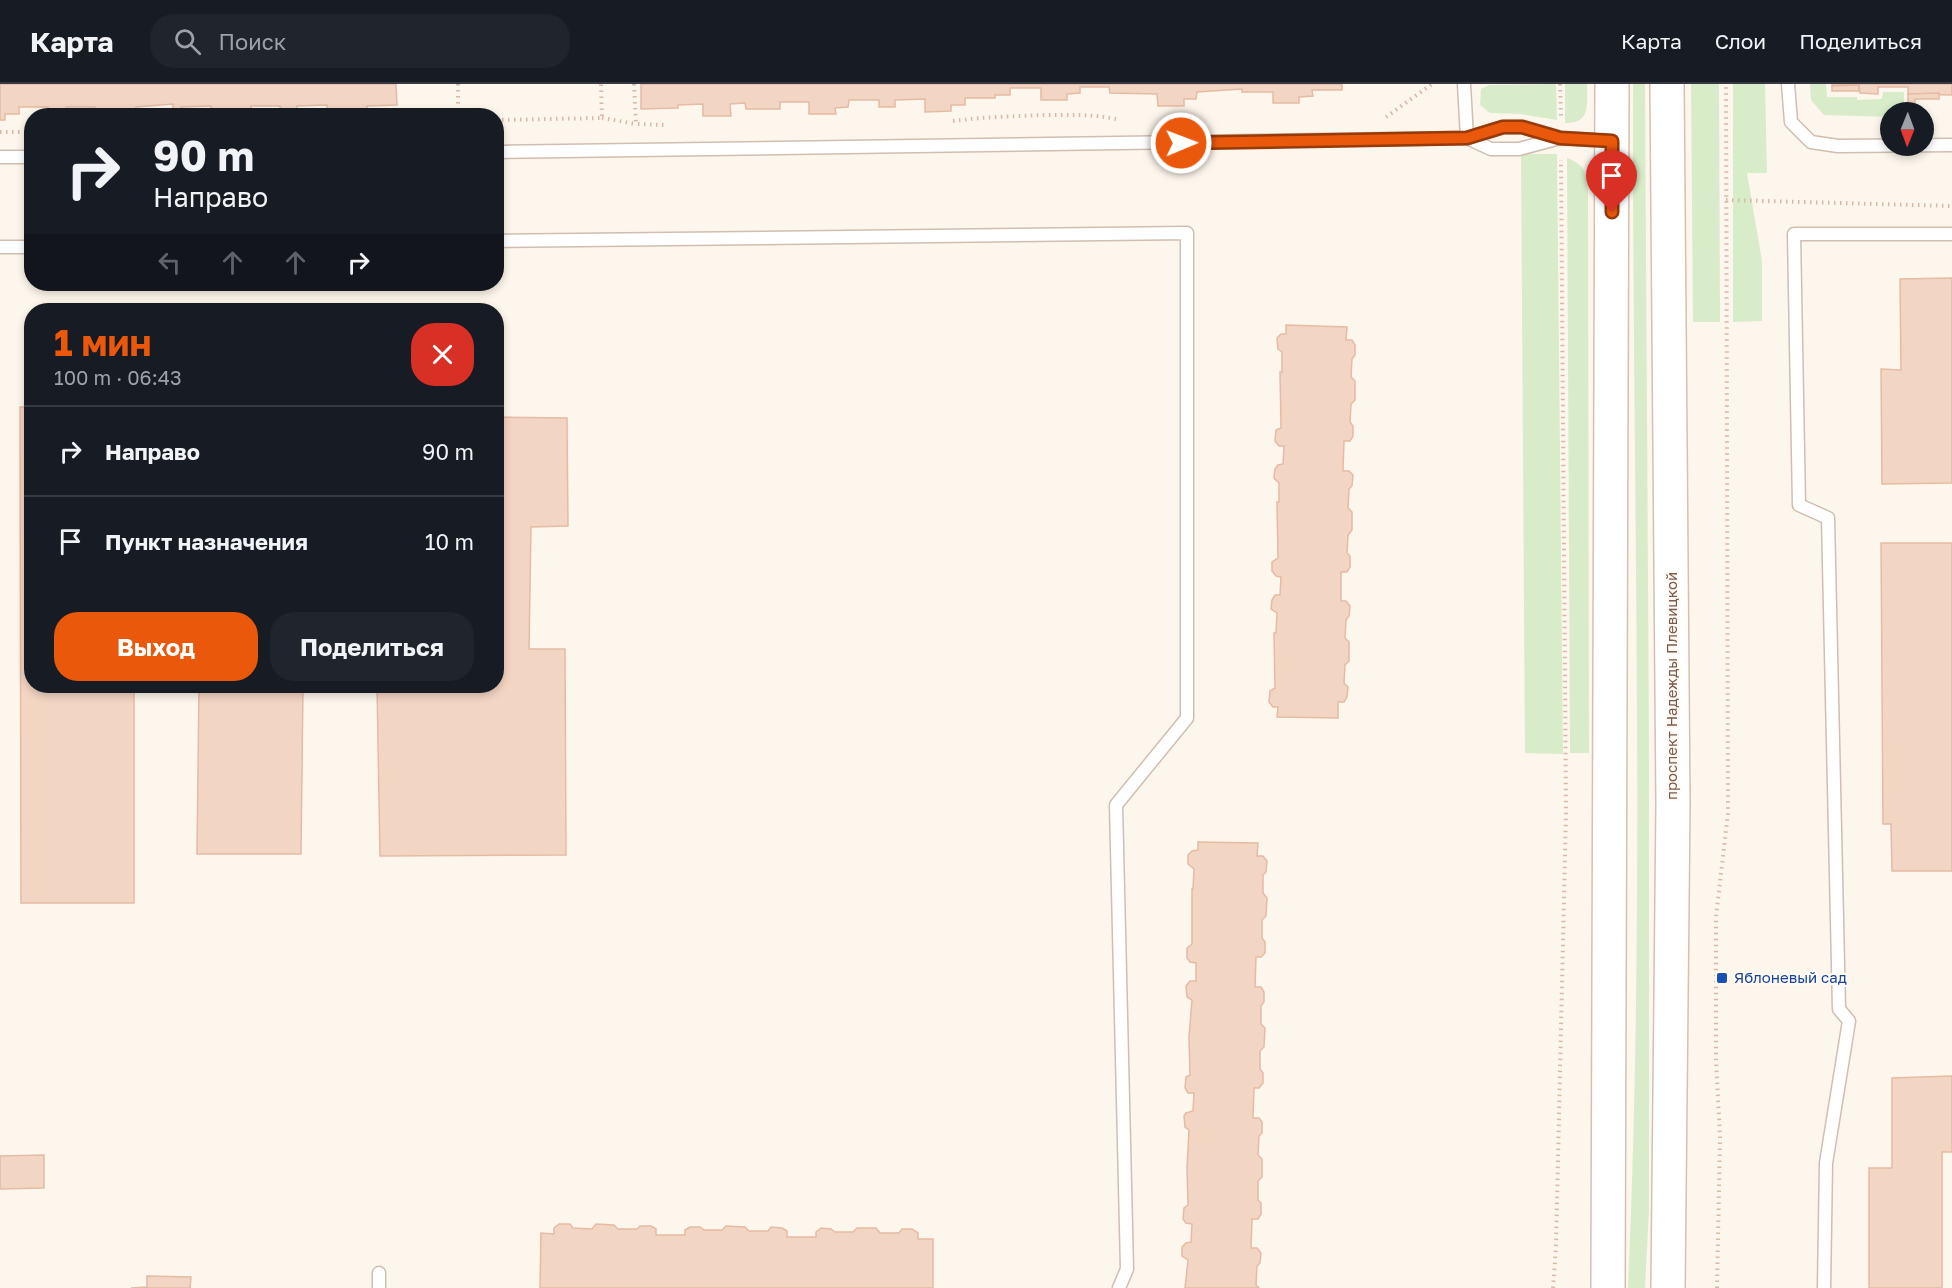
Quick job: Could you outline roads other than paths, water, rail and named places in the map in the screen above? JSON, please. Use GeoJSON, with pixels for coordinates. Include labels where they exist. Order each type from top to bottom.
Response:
{"type":"FeatureCollection","features":[{"type":"Feature","properties":{"kind":"main road"},"geometry":{"type":"LineString","coordinates":[[1608,1288],[1612,84]]}},
{"type":"Feature","properties":{"kind":"main road","name":"проспект Надежды Плевицкой"},"geometry":{"type":"LineString","coordinates":[[1667,84],[1673,804],[1668,1288]]}},
{"type":"Feature","properties":{"kind":"lane"},"geometry":{"type":"LineString","coordinates":[[1464,84],[1467,138]]}},
{"type":"Feature","properties":{"kind":"lane"},"geometry":{"type":"LineString","coordinates":[[1788,84],[1791,122],[1811,142],[1838,146],[1952,146]]}},
{"type":"Feature","properties":{"kind":"lane"},"geometry":{"type":"LineString","coordinates":[[504,152],[1467,138],[1503,127],[1522,127],[1560,138],[1612,141]]}},
{"type":"Feature","properties":{"kind":"lane"},"geometry":{"type":"LineString","coordinates":[[1467,138],[1491,149],[1519,149],[1560,138]]}},
{"type":"Feature","properties":{"kind":"lane"},"geometry":{"type":"LineString","coordinates":[[0,157],[24,156]]}},
{"type":"Feature","properties":{"kind":"lane"},"geometry":{"type":"LineString","coordinates":[[504,241],[1187,233],[1187,718],[1116,805],[1127,1269],[1119,1288]]}},
{"type":"Feature","properties":{"kind":"lane"},"geometry":{"type":"LineString","coordinates":[[1824,1288],[1826,1163],[1849,1020],[1839,1009],[1828,518],[1799,505],[1794,234],[1952,234]]}},
{"type":"Feature","properties":{"kind":"lane"},"geometry":{"type":"LineString","coordinates":[[0,247],[24,247]]}},
{"type":"Feature","properties":{"kind":"lane"},"geometry":{"type":"LineString","coordinates":[[379,1272],[379,1288]]}},
{"type":"Feature","properties":{"kind":"place","name":"Яблоневый сад"},"geometry":{"type":"Point","coordinates":[1722,978]}}]}
